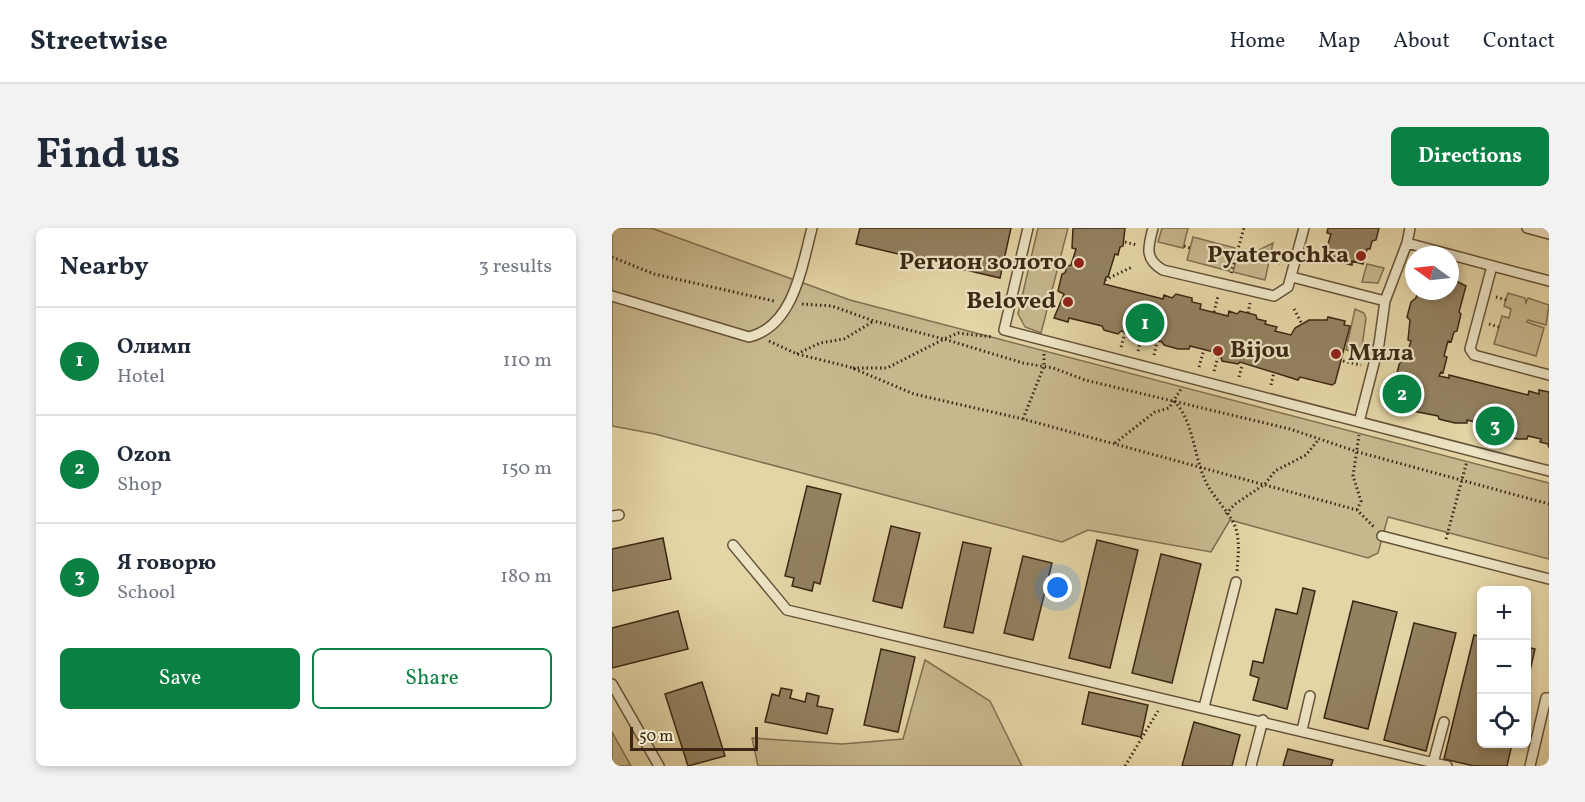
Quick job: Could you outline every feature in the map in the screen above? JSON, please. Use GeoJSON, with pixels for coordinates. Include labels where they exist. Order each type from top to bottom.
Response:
{"type":"FeatureCollection","features":[{"type":"Feature","properties":{"kind":"lane"},"geometry":{"type":"LineString","coordinates":[[612,296],[749,337],[762,334],[775,323],[788,303],[799,279],[812,228]]}},
{"type":"Feature","properties":{"kind":"lane"},"geometry":{"type":"LineString","coordinates":[[1028,228],[1004,330],[1549,471]]}},
{"type":"Feature","properties":{"kind":"lane"},"geometry":{"type":"LineString","coordinates":[[1153,228],[1147,250],[1154,265],[1162,270],[1274,296],[1288,287],[1292,278],[1304,228]]}},
{"type":"Feature","properties":{"kind":"lane"},"geometry":{"type":"LineString","coordinates":[[1359,422],[1379,344],[1385,301],[1407,243],[1410,228]]}},
{"type":"Feature","properties":{"kind":"lane"},"geometry":{"type":"LineString","coordinates":[[1527,228],[1549,234]]}},
{"type":"Feature","properties":{"kind":"lane"},"geometry":{"type":"LineString","coordinates":[[1407,243],[1549,281]]}},
{"type":"Feature","properties":{"kind":"lane"},"geometry":{"type":"LineString","coordinates":[[1492,266],[1470,349],[1474,355],[1549,375]]}},
{"type":"Feature","properties":{"kind":"lane"},"geometry":{"type":"LineString","coordinates":[[1292,278],[1385,301]]}},
{"type":"Feature","properties":{"kind":"lane"},"geometry":{"type":"LineString","coordinates":[[1382,536],[1549,579]]}},
{"type":"Feature","properties":{"kind":"lane"},"geometry":{"type":"LineString","coordinates":[[733,544],[787,610],[1263,720],[1447,766]]}},
{"type":"Feature","properties":{"kind":"lane"},"geometry":{"type":"LineString","coordinates":[[1204,707],[1236,582]]}},
{"type":"Feature","properties":{"kind":"lane"},"geometry":{"type":"LineString","coordinates":[[612,684],[659,766]]}},
{"type":"Feature","properties":{"kind":"lane"},"geometry":{"type":"LineString","coordinates":[[1302,730],[1310,696]]}},
{"type":"Feature","properties":{"kind":"lane"},"geometry":{"type":"LineString","coordinates":[[1530,766],[1546,698],[1549,698]]}},
{"type":"Feature","properties":{"kind":"lane"},"geometry":{"type":"LineString","coordinates":[[1251,766],[1263,720]]}},
{"type":"Feature","properties":{"kind":"lane"},"geometry":{"type":"LineString","coordinates":[[1433,763],[1444,723]]}},
{"type":"Feature","properties":{"kind":"path"},"geometry":{"type":"LineString","coordinates":[[1227,286],[1244,228]]}},
{"type":"Feature","properties":{"kind":"path"},"geometry":{"type":"LineString","coordinates":[[1125,242],[1137,245]]}},
{"type":"Feature","properties":{"kind":"path"},"geometry":{"type":"LineString","coordinates":[[1184,246],[1190,248]]}},
{"type":"Feature","properties":{"kind":"path"},"geometry":{"type":"LineString","coordinates":[[612,257],[654,274],[763,299],[832,306],[874,321],[945,339],[1023,363],[1044,366],[1085,381],[1320,438],[1358,452],[1549,504]]}},
{"type":"Feature","properties":{"kind":"path"},"geometry":{"type":"LineString","coordinates":[[1105,280],[1132,267]]}},
{"type":"Feature","properties":{"kind":"path"},"geometry":{"type":"LineString","coordinates":[[1214,312],[1218,295]]}},
{"type":"Feature","properties":{"kind":"path"},"geometry":{"type":"LineString","coordinates":[[1248,313],[1250,303]]}},
{"type":"Feature","properties":{"kind":"path"},"geometry":{"type":"LineString","coordinates":[[1294,309],[1302,324]]}},
{"type":"Feature","properties":{"kind":"path"},"geometry":{"type":"LineString","coordinates":[[797,354],[820,343],[844,339],[874,321]]}},
{"type":"Feature","properties":{"kind":"path"},"geometry":{"type":"LineString","coordinates":[[853,368],[887,368],[958,333],[992,338],[1004,330]]}},
{"type":"Feature","properties":{"kind":"path"},"geometry":{"type":"LineString","coordinates":[[1121,348],[1125,333]]}},
{"type":"Feature","properties":{"kind":"path"},"geometry":{"type":"LineString","coordinates":[[762,334],[773,345],[797,354],[853,368],[914,394],[1023,418],[1357,510],[1382,536]]}},
{"type":"Feature","properties":{"kind":"path"},"geometry":{"type":"LineString","coordinates":[[1138,353],[1142,336]]}},
{"type":"Feature","properties":{"kind":"path"},"geometry":{"type":"LineString","coordinates":[[1023,418],[1044,366],[1044,341]]}},
{"type":"Feature","properties":{"kind":"path"},"geometry":{"type":"LineString","coordinates":[[1154,357],[1157,342]]}},
{"type":"Feature","properties":{"kind":"path"},"geometry":{"type":"LineString","coordinates":[[1199,369],[1204,350]]}},
{"type":"Feature","properties":{"kind":"path"},"geometry":{"type":"LineString","coordinates":[[1213,372],[1218,357]]}},
{"type":"Feature","properties":{"kind":"path"},"geometry":{"type":"LineString","coordinates":[[1343,361],[1361,365]]}},
{"type":"Feature","properties":{"kind":"path"},"geometry":{"type":"LineString","coordinates":[[1239,379],[1242,365]]}},
{"type":"Feature","properties":{"kind":"path"},"geometry":{"type":"LineString","coordinates":[[1270,387],[1274,372]]}},
{"type":"Feature","properties":{"kind":"path"},"geometry":{"type":"LineString","coordinates":[[1115,443],[1155,412],[1169,408],[1187,378]]}},
{"type":"Feature","properties":{"kind":"path"},"geometry":{"type":"LineString","coordinates":[[1174,401],[1185,412],[1199,466],[1226,514],[1235,525],[1239,541],[1236,582]]}},
{"type":"Feature","properties":{"kind":"path"},"geometry":{"type":"LineString","coordinates":[[1357,510],[1361,501],[1353,476],[1358,452],[1359,422]]}},
{"type":"Feature","properties":{"kind":"path"},"geometry":{"type":"LineString","coordinates":[[1226,514],[1235,504],[1265,484],[1275,471],[1306,454],[1320,438]]}},
{"type":"Feature","properties":{"kind":"path"},"geometry":{"type":"LineString","coordinates":[[1442,552],[1470,451]]}},
{"type":"Feature","properties":{"kind":"path"},"geometry":{"type":"LineString","coordinates":[[1125,766],[1165,698]]}},
{"type":"Feature","properties":{"kind":"shaded area"},"geometry":{"type":"Polygon","coordinates":[[[612,228],[651,228],[850,300],[1549,483],[1549,559],[1388,517],[1378,553],[1368,558],[1230,520],[1211,552],[1088,530],[1062,542],[655,434],[612,426],[612,228]]]}},
{"type":"Feature","properties":{"kind":"shaded area"},"geometry":{"type":"Polygon","coordinates":[[[1038,228],[1068,228],[1041,333],[1025,327],[1018,314],[1038,228]]]}},
{"type":"Feature","properties":{"kind":"shaded area"},"geometry":{"type":"Polygon","coordinates":[[[1162,228],[1188,228],[1183,248],[1158,242],[1162,228]]]}},
{"type":"Feature","properties":{"kind":"shaded area"},"geometry":{"type":"Polygon","coordinates":[[[1193,237],[1235,248],[1229,271],[1187,260],[1193,237]]]}},
{"type":"Feature","properties":{"kind":"shaded area"},"geometry":{"type":"Polygon","coordinates":[[[1273,243],[1265,280],[1233,272],[1239,250],[1255,252],[1273,243]]]}},
{"type":"Feature","properties":{"kind":"shaded area"},"geometry":{"type":"Polygon","coordinates":[[[1367,264],[1384,268],[1378,283],[1362,282],[1367,264]]]}},
{"type":"Feature","properties":{"kind":"shaded area"},"geometry":{"type":"Polygon","coordinates":[[[1508,293],[1525,298],[1526,303],[1528,298],[1549,305],[1546,325],[1528,320],[1527,322],[1544,328],[1536,356],[1494,344],[1502,316],[1509,318],[1511,309],[1504,306],[1508,293]]]}},
{"type":"Feature","properties":{"kind":"shaded area"},"geometry":{"type":"Polygon","coordinates":[[[1355,309],[1364,313],[1366,318],[1361,354],[1346,350],[1355,309]]]}},
{"type":"Feature","properties":{"kind":"shaded area"},"geometry":{"type":"Polygon","coordinates":[[[925,660],[990,701],[1022,766],[758,766],[752,738],[842,744],[903,739],[925,660]]]}},
{"type":"Feature","properties":{"kind":"shaded area"},"geometry":{"type":"Polygon","coordinates":[[[612,732],[631,766],[612,766],[612,732]]]}},
{"type":"Feature","properties":{"kind":"building"},"geometry":{"type":"Polygon","coordinates":[[[860,228],[1011,228],[1000,278],[856,244],[860,228]]]}},
{"type":"Feature","properties":{"kind":"building"},"geometry":{"type":"Polygon","coordinates":[[[1073,228],[1125,228],[1123,246],[1120,247],[1118,255],[1115,254],[1104,284],[1163,299],[1164,295],[1172,298],[1176,294],[1192,298],[1192,302],[1201,304],[1200,309],[1228,316],[1229,311],[1256,315],[1257,319],[1266,321],[1265,324],[1277,327],[1275,331],[1291,335],[1295,328],[1309,320],[1327,320],[1328,317],[1345,321],[1344,325],[1350,326],[1335,383],[1332,385],[1300,377],[1298,380],[1240,362],[1238,364],[1222,361],[1221,357],[1213,355],[1214,352],[1190,346],[1189,349],[1178,349],[1154,340],[1155,337],[1130,330],[1129,333],[1121,331],[1118,334],[1104,330],[1102,326],[1069,318],[1068,322],[1054,318],[1064,294],[1058,291],[1062,274],[1065,273],[1067,266],[1071,265],[1076,249],[1072,248],[1073,228]]]}},
{"type":"Feature","properties":{"kind":"building"},"geometry":{"type":"Polygon","coordinates":[[[1328,228],[1379,228],[1376,240],[1372,241],[1370,249],[1367,249],[1363,264],[1352,261],[1352,265],[1335,261],[1335,257],[1325,254],[1331,234],[1327,233],[1328,228]]]}},
{"type":"Feature","properties":{"kind":"building"},"geometry":{"type":"Polygon","coordinates":[[[1459,282],[1466,286],[1457,331],[1454,332],[1451,342],[1448,341],[1443,373],[1441,372],[1439,376],[1449,378],[1449,375],[1528,395],[1529,391],[1539,394],[1539,390],[1549,392],[1549,448],[1548,444],[1540,442],[1541,439],[1528,436],[1527,439],[1517,439],[1500,435],[1498,431],[1490,429],[1491,426],[1467,420],[1467,423],[1455,423],[1439,419],[1438,416],[1392,407],[1398,393],[1395,393],[1397,383],[1395,381],[1399,365],[1405,353],[1407,354],[1411,341],[1408,340],[1410,320],[1407,317],[1414,300],[1459,300],[1459,282]]]}},
{"type":"Feature","properties":{"kind":"building"},"geometry":{"type":"Polygon","coordinates":[[[807,486],[841,494],[820,584],[814,582],[812,591],[792,586],[794,578],[785,576],[807,486]]]}},
{"type":"Feature","properties":{"kind":"building"},"geometry":{"type":"Polygon","coordinates":[[[891,526],[920,533],[902,608],[873,601],[891,526]]]}},
{"type":"Feature","properties":{"kind":"building"},"geometry":{"type":"Polygon","coordinates":[[[663,538],[671,579],[612,591],[612,549],[663,538]]]}},
{"type":"Feature","properties":{"kind":"building"},"geometry":{"type":"Polygon","coordinates":[[[1097,540],[1138,550],[1110,668],[1069,658],[1097,540]]]}},
{"type":"Feature","properties":{"kind":"building"},"geometry":{"type":"Polygon","coordinates":[[[963,542],[991,548],[973,633],[944,627],[963,542]]]}},
{"type":"Feature","properties":{"kind":"building"},"geometry":{"type":"Polygon","coordinates":[[[1161,554],[1201,564],[1172,683],[1132,673],[1161,554]]]}},
{"type":"Feature","properties":{"kind":"building"},"geometry":{"type":"Polygon","coordinates":[[[1023,556],[1052,563],[1033,640],[1004,633],[1023,556]]]}},
{"type":"Feature","properties":{"kind":"building"},"geometry":{"type":"Polygon","coordinates":[[[1303,588],[1315,591],[1287,709],[1253,700],[1259,678],[1250,675],[1253,661],[1263,663],[1276,609],[1297,614],[1303,588]]]}},
{"type":"Feature","properties":{"kind":"building"},"geometry":{"type":"Polygon","coordinates":[[[1353,601],[1397,612],[1368,729],[1324,718],[1353,601]]]}},
{"type":"Feature","properties":{"kind":"building"},"geometry":{"type":"Polygon","coordinates":[[[678,611],[688,649],[612,668],[612,628],[678,611]]]}},
{"type":"Feature","properties":{"kind":"building"},"geometry":{"type":"Polygon","coordinates":[[[1414,623],[1456,633],[1426,751],[1384,740],[1414,623]]]}},
{"type":"Feature","properties":{"kind":"building"},"geometry":{"type":"Polygon","coordinates":[[[1474,635],[1477,636],[1477,748],[1511,748],[1507,766],[1474,766],[1444,759],[1474,635]]]}},
{"type":"Feature","properties":{"kind":"building"},"geometry":{"type":"Polygon","coordinates":[[[1531,648],[1535,649],[1531,666],[1531,648]]]}},
{"type":"Feature","properties":{"kind":"building"},"geometry":{"type":"Polygon","coordinates":[[[881,649],[915,657],[898,732],[864,725],[881,649]]]}},
{"type":"Feature","properties":{"kind":"building"},"geometry":{"type":"Polygon","coordinates":[[[702,682],[725,756],[688,766],[665,694],[702,682]]]}},
{"type":"Feature","properties":{"kind":"building"},"geometry":{"type":"Polygon","coordinates":[[[781,688],[792,690],[790,698],[805,702],[807,693],[819,696],[817,706],[833,709],[827,734],[765,722],[772,694],[779,696],[781,688]]]}},
{"type":"Feature","properties":{"kind":"building"},"geometry":{"type":"Polygon","coordinates":[[[1089,692],[1148,705],[1141,737],[1082,724],[1089,692]]]}},
{"type":"Feature","properties":{"kind":"building"},"geometry":{"type":"Polygon","coordinates":[[[1194,722],[1240,735],[1232,766],[1182,766],[1194,722]]]}},
{"type":"Feature","properties":{"kind":"building"},"geometry":{"type":"Polygon","coordinates":[[[1288,749],[1333,760],[1331,766],[1283,766],[1288,749]]]}},
{"type":"Feature","properties":{"kind":"place","name":"Pyaterochka"},"geometry":{"type":"Point","coordinates":[1361,256]}},
{"type":"Feature","properties":{"kind":"place","name":"Регион золото"},"geometry":{"type":"Point","coordinates":[1079,263]}},
{"type":"Feature","properties":{"kind":"place","name":"Beloved"},"geometry":{"type":"Point","coordinates":[1068,302]}},
{"type":"Feature","properties":{"kind":"place","name":"Олимп"},"geometry":{"type":"Point","coordinates":[1145,323]}},
{"type":"Feature","properties":{"kind":"place","name":"Bijou"},"geometry":{"type":"Point","coordinates":[1218,351]}},
{"type":"Feature","properties":{"kind":"place","name":"Мила"},"geometry":{"type":"Point","coordinates":[1336,354]}},
{"type":"Feature","properties":{"kind":"place","name":"Ozon"},"geometry":{"type":"Point","coordinates":[1402,394]}},
{"type":"Feature","properties":{"kind":"place","name":"Я говорю"},"geometry":{"type":"Point","coordinates":[1495,426]}}]}
